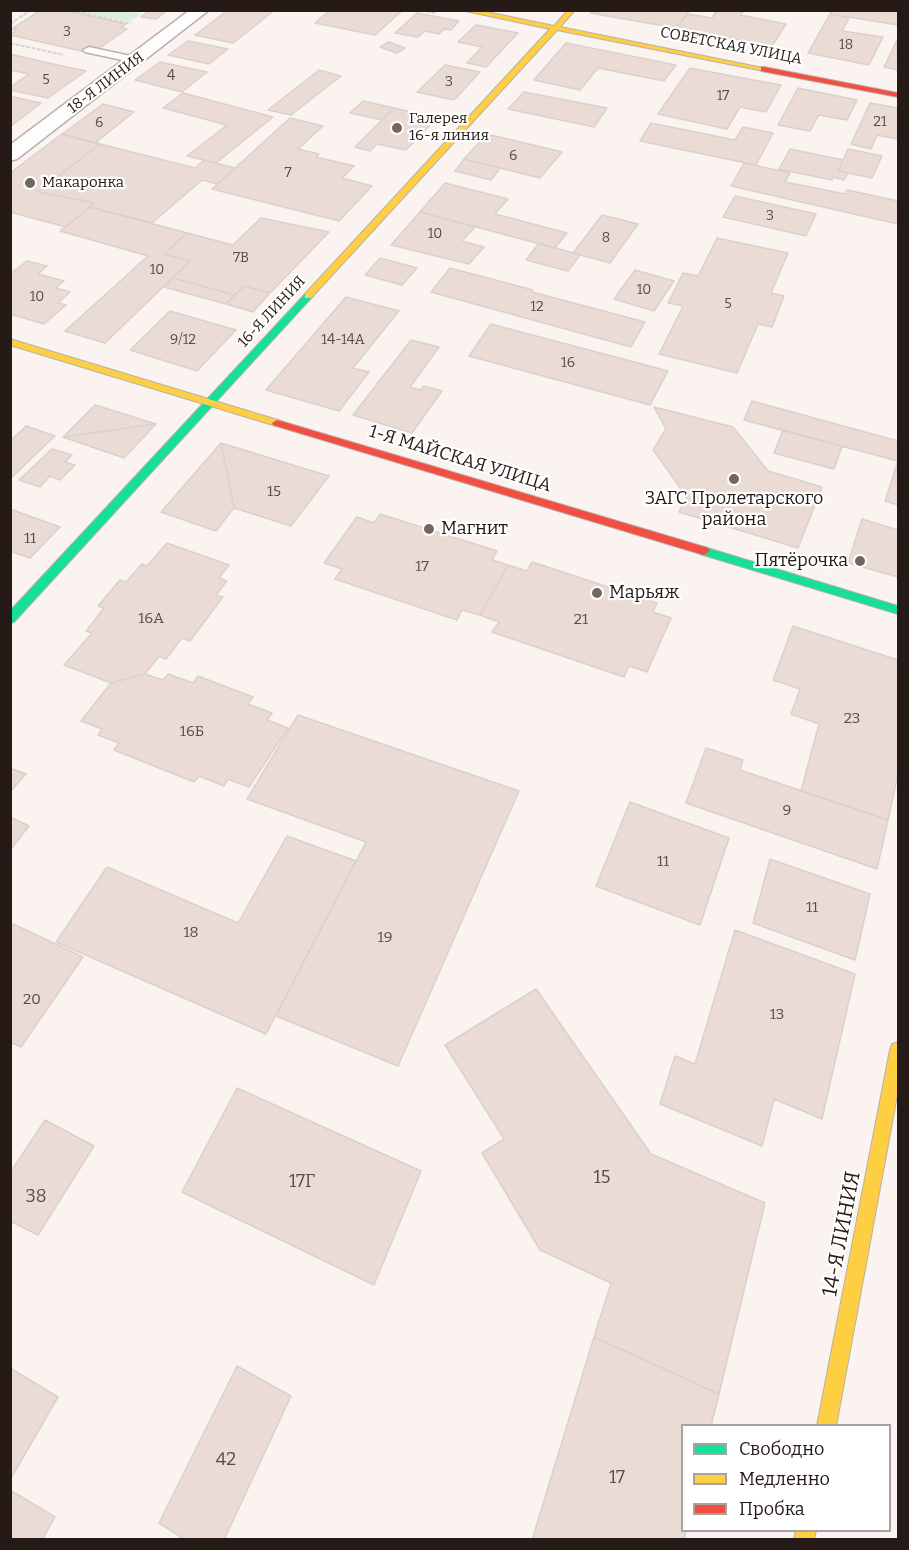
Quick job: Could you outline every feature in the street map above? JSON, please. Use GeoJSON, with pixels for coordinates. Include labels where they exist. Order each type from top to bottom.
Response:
{"type":"FeatureCollection","features":[{"type":"Feature","properties":{"kind":"street","name":"18-Я ЛИНИЯ"},"geometry":{"type":"LineString","coordinates":[[10,155],[201,10]]}},
{"type":"Feature","properties":{"kind":"street","name":"СОВЕТСКАЯ УЛИЦА"},"geometry":{"type":"LineString","coordinates":[[464,10],[565,19],[898,82]]}},
{"type":"Feature","properties":{"kind":"street","name":"СОВЕТСКАЯ УЛИЦА"},"geometry":{"type":"LineString","coordinates":[[528,10],[898,95]]}},
{"type":"Feature","properties":{"kind":"street","name":"16-Я ЛИНИЯ"},"geometry":{"type":"LineString","coordinates":[[10,619],[565,19]]}},
{"type":"Feature","properties":{"kind":"street","name":"1-Я МАЙСКАЯ УЛИЦА"},"geometry":{"type":"LineString","coordinates":[[10,342],[898,610]]}},
{"type":"Feature","properties":{"kind":"street","name":"14-Я ЛИНИЯ"},"geometry":{"type":"LineString","coordinates":[[826,1424],[898,1050]]}},
{"type":"Feature","properties":{"kind":"lane"},"geometry":{"type":"LineString","coordinates":[[89,50],[136,60]]}},
{"type":"Feature","properties":{"kind":"path"},"geometry":{"type":"LineString","coordinates":[[10,24],[31,10]]}},
{"type":"Feature","properties":{"kind":"path"},"geometry":{"type":"LineString","coordinates":[[10,43],[68,56]]}},
{"type":"Feature","properties":{"kind":"green space"},"geometry":{"type":"Polygon","coordinates":[[[76,11],[124,11],[141,14],[129,22],[76,11]]]}},
{"type":"Feature","properties":{"kind":"building"},"geometry":{"type":"Polygon","coordinates":[[[41,10],[64,10],[126,24],[121,27],[127,29],[98,49],[93,47],[86,52],[10,35],[16,30],[12,29],[41,10]]]}},
{"type":"Feature","properties":{"kind":"building"},"geometry":{"type":"Polygon","coordinates":[[[150,10],[168,10],[156,19],[141,17],[150,10]]]}},
{"type":"Feature","properties":{"kind":"building"},"geometry":{"type":"Polygon","coordinates":[[[228,10],[275,10],[233,43],[195,35],[228,10]]]}},
{"type":"Feature","properties":{"kind":"building"},"geometry":{"type":"Polygon","coordinates":[[[330,10],[403,10],[375,35],[315,23],[330,10]]]}},
{"type":"Feature","properties":{"kind":"building"},"geometry":{"type":"Polygon","coordinates":[[[619,10],[690,10],[676,28],[590,13],[619,10]]]}},
{"type":"Feature","properties":{"kind":"building"},"geometry":{"type":"Polygon","coordinates":[[[717,10],[743,12],[740,15],[786,24],[772,46],[676,28],[688,14],[712,18],[717,10]]]}},
{"type":"Feature","properties":{"kind":"building"},"geometry":{"type":"Polygon","coordinates":[[[832,10],[898,10],[898,25],[830,14],[832,10]]]}},
{"type":"Feature","properties":{"kind":"building"},"geometry":{"type":"Polygon","coordinates":[[[417,13],[459,21],[451,30],[444,29],[439,34],[425,31],[418,37],[395,33],[417,13]]]}},
{"type":"Feature","properties":{"kind":"building"},"geometry":{"type":"Polygon","coordinates":[[[830,14],[849,18],[842,31],[883,37],[869,65],[808,53],[830,14]]]}},
{"type":"Feature","properties":{"kind":"building"},"geometry":{"type":"Polygon","coordinates":[[[476,25],[518,33],[486,67],[467,63],[482,47],[458,42],[476,25]]]}},
{"type":"Feature","properties":{"kind":"building"},"geometry":{"type":"Polygon","coordinates":[[[897,40],[898,70],[884,67],[897,40]]]}},
{"type":"Feature","properties":{"kind":"building"},"geometry":{"type":"Polygon","coordinates":[[[188,41],[228,49],[209,64],[168,55],[188,41]]]}},
{"type":"Feature","properties":{"kind":"building"},"geometry":{"type":"Polygon","coordinates":[[[389,42],[405,48],[397,53],[380,47],[389,42]]]}},
{"type":"Feature","properties":{"kind":"building"},"geometry":{"type":"Polygon","coordinates":[[[566,43],[676,65],[664,81],[598,68],[580,90],[534,80],[566,43]]]}},
{"type":"Feature","properties":{"kind":"building"},"geometry":{"type":"Polygon","coordinates":[[[10,54],[86,71],[48,98],[10,90],[10,87],[29,74],[10,70],[10,54]]]}},
{"type":"Feature","properties":{"kind":"building"},"geometry":{"type":"Polygon","coordinates":[[[160,62],[207,72],[182,92],[135,80],[160,62]]]}},
{"type":"Feature","properties":{"kind":"building"},"geometry":{"type":"Polygon","coordinates":[[[445,65],[480,72],[454,100],[417,92],[445,65]]]}},
{"type":"Feature","properties":{"kind":"building"},"geometry":{"type":"Polygon","coordinates":[[[690,68],[781,85],[766,112],[740,107],[727,129],[658,114],[690,68]]]}},
{"type":"Feature","properties":{"kind":"building"},"geometry":{"type":"Polygon","coordinates":[[[319,70],[341,76],[291,115],[268,110],[319,70]]]}},
{"type":"Feature","properties":{"kind":"building"},"geometry":{"type":"Polygon","coordinates":[[[798,88],[857,100],[847,120],[819,115],[810,131],[778,125],[798,88]]]}},
{"type":"Feature","properties":{"kind":"building"},"geometry":{"type":"Polygon","coordinates":[[[524,92],[607,108],[594,127],[508,109],[524,92]]]}},
{"type":"Feature","properties":{"kind":"building"},"geometry":{"type":"Polygon","coordinates":[[[183,93],[273,117],[216,163],[187,156],[227,125],[163,108],[183,93]]]}},
{"type":"Feature","properties":{"kind":"building"},"geometry":{"type":"Polygon","coordinates":[[[10,98],[41,103],[11,126],[10,98]]]}},
{"type":"Feature","properties":{"kind":"building"},"geometry":{"type":"Polygon","coordinates":[[[363,101],[394,108],[382,120],[350,113],[363,101]]]}},
{"type":"Feature","properties":{"kind":"building"},"geometry":{"type":"Polygon","coordinates":[[[870,103],[898,108],[898,139],[877,135],[871,149],[851,144],[870,103]]]}},
{"type":"Feature","properties":{"kind":"building"},"geometry":{"type":"Polygon","coordinates":[[[103,104],[134,112],[95,143],[62,134],[103,104]]]}},
{"type":"Feature","properties":{"kind":"building"},"geometry":{"type":"Polygon","coordinates":[[[394,108],[437,118],[406,150],[377,144],[370,151],[355,147],[394,108]]]}},
{"type":"Feature","properties":{"kind":"building"},"geometry":{"type":"Polygon","coordinates":[[[290,118],[323,126],[298,149],[319,154],[316,157],[354,166],[342,178],[372,186],[339,221],[212,189],[290,118]]]}},
{"type":"Feature","properties":{"kind":"building"},"geometry":{"type":"Polygon","coordinates":[[[651,123],[735,140],[743,127],[773,133],[756,165],[640,141],[651,123]]]}},
{"type":"Feature","properties":{"kind":"building","name":"Макаронка"},"geometry":{"type":"Polygon","coordinates":[[[62,134],[100,144],[38,192],[94,203],[66,227],[10,212],[10,173],[62,134]]]}},
{"type":"Feature","properties":{"kind":"building"},"geometry":{"type":"Polygon","coordinates":[[[487,134],[562,152],[540,178],[464,159],[487,134]]]}},
{"type":"Feature","properties":{"kind":"building"},"geometry":{"type":"Polygon","coordinates":[[[100,144],[195,168],[204,160],[235,168],[217,184],[202,180],[152,223],[90,207],[94,203],[38,192],[100,144]]]}},
{"type":"Feature","properties":{"kind":"building"},"geometry":{"type":"Polygon","coordinates":[[[790,149],[843,160],[838,171],[848,173],[844,180],[833,177],[832,180],[779,169],[790,149]]]}},
{"type":"Feature","properties":{"kind":"building"},"geometry":{"type":"Polygon","coordinates":[[[848,149],[882,156],[872,178],[838,171],[848,149]]]}},
{"type":"Feature","properties":{"kind":"building"},"geometry":{"type":"Polygon","coordinates":[[[464,159],[500,168],[491,180],[455,171],[464,159]]]}},
{"type":"Feature","properties":{"kind":"building"},"geometry":{"type":"Polygon","coordinates":[[[744,163],[790,173],[785,182],[845,194],[847,190],[898,201],[898,224],[731,186],[744,163]]]}},
{"type":"Feature","properties":{"kind":"building"},"geometry":{"type":"Polygon","coordinates":[[[445,183],[508,199],[495,214],[567,233],[555,248],[420,212],[445,183]]]}},
{"type":"Feature","properties":{"kind":"building"},"geometry":{"type":"Polygon","coordinates":[[[735,196],[816,214],[806,236],[723,217],[735,196]]]}},
{"type":"Feature","properties":{"kind":"building"},"geometry":{"type":"Polygon","coordinates":[[[90,207],[187,233],[164,254],[190,261],[105,343],[65,331],[148,256],[60,231],[90,207]]]}},
{"type":"Feature","properties":{"kind":"building"},"geometry":{"type":"Polygon","coordinates":[[[420,212],[475,227],[462,241],[484,247],[469,264],[391,245],[420,212]]]}},
{"type":"Feature","properties":{"kind":"building"},"geometry":{"type":"Polygon","coordinates":[[[602,215],[638,224],[610,263],[573,253],[602,215]]]}},
{"type":"Feature","properties":{"kind":"building"},"geometry":{"type":"Polygon","coordinates":[[[261,218],[329,232],[270,293],[244,286],[234,295],[173,278],[190,261],[164,254],[187,233],[233,245],[261,218]]]}},
{"type":"Feature","properties":{"kind":"building"},"geometry":{"type":"Polygon","coordinates":[[[717,238],[788,253],[771,293],[784,296],[772,327],[758,324],[737,373],[659,354],[683,306],[668,303],[683,273],[698,276],[717,238]]]}},
{"type":"Feature","properties":{"kind":"building"},"geometry":{"type":"Polygon","coordinates":[[[539,243],[580,255],[568,271],[526,260],[539,243]]]}},
{"type":"Feature","properties":{"kind":"building"},"geometry":{"type":"Polygon","coordinates":[[[380,258],[417,268],[402,285],[365,275],[380,258]]]}},
{"type":"Feature","properties":{"kind":"building"},"geometry":{"type":"Polygon","coordinates":[[[27,261],[47,266],[38,274],[64,281],[56,288],[70,292],[58,303],[66,305],[44,324],[10,314],[10,274],[27,261]]]}},
{"type":"Feature","properties":{"kind":"building"},"geometry":{"type":"Polygon","coordinates":[[[450,268],[645,322],[631,347],[431,292],[450,268]]]}},
{"type":"Feature","properties":{"kind":"building"},"geometry":{"type":"Polygon","coordinates":[[[635,270],[674,281],[654,311],[614,299],[635,270]]]}},
{"type":"Feature","properties":{"kind":"building"},"geometry":{"type":"Polygon","coordinates":[[[173,278],[234,295],[226,304],[164,287],[173,278]]]}},
{"type":"Feature","properties":{"kind":"building"},"geometry":{"type":"Polygon","coordinates":[[[244,286],[270,293],[253,312],[226,304],[244,286]]]}},
{"type":"Feature","properties":{"kind":"building"},"geometry":{"type":"Polygon","coordinates":[[[346,297],[399,311],[353,368],[369,372],[339,411],[266,390],[346,297]]]}},
{"type":"Feature","properties":{"kind":"building"},"geometry":{"type":"Polygon","coordinates":[[[170,311],[236,330],[197,371],[130,350],[170,311]]]}},
{"type":"Feature","properties":{"kind":"building"},"geometry":{"type":"Polygon","coordinates":[[[491,324],[668,371],[650,405],[469,356],[491,324]]]}},
{"type":"Feature","properties":{"kind":"building"},"geometry":{"type":"Polygon","coordinates":[[[411,340],[439,347],[410,387],[420,390],[424,386],[442,391],[412,433],[353,415],[411,340]]]}},
{"type":"Feature","properties":{"kind":"building"},"geometry":{"type":"Polygon","coordinates":[[[752,401],[898,441],[898,461],[744,420],[752,401]]]}},
{"type":"Feature","properties":{"kind":"building"},"geometry":{"type":"Polygon","coordinates":[[[95,405],[156,424],[63,437],[95,405]]]}},
{"type":"Feature","properties":{"kind":"building","name":"ЗАГС Пролетарского района"},"geometry":{"type":"Polygon","coordinates":[[[654,407],[733,427],[768,471],[822,487],[798,548],[679,512],[687,497],[653,450],[666,429],[654,407]]]}},
{"type":"Feature","properties":{"kind":"building"},"geometry":{"type":"Polygon","coordinates":[[[156,424],[124,458],[63,437],[156,424]]]}},
{"type":"Feature","properties":{"kind":"building"},"geometry":{"type":"Polygon","coordinates":[[[26,426],[55,436],[10,479],[10,441],[26,426]]]}},
{"type":"Feature","properties":{"kind":"building"},"geometry":{"type":"Polygon","coordinates":[[[783,430],[842,446],[834,469],[774,453],[783,430]]]}},
{"type":"Feature","properties":{"kind":"building"},"geometry":{"type":"Polygon","coordinates":[[[221,443],[329,476],[291,526],[234,508],[221,443]]]}},
{"type":"Feature","properties":{"kind":"building"},"geometry":{"type":"Polygon","coordinates":[[[221,443],[234,508],[216,531],[161,512],[221,443]]]}},
{"type":"Feature","properties":{"kind":"building"},"geometry":{"type":"Polygon","coordinates":[[[52,449],[72,455],[65,462],[75,465],[60,480],[50,476],[40,487],[19,480],[52,449]]]}},
{"type":"Feature","properties":{"kind":"building"},"geometry":{"type":"Polygon","coordinates":[[[898,461],[898,505],[885,501],[898,461]]]}},
{"type":"Feature","properties":{"kind":"building"},"geometry":{"type":"Polygon","coordinates":[[[10,509],[60,527],[30,558],[10,551],[10,509]]]}},
{"type":"Feature","properties":{"kind":"building"},"geometry":{"type":"Polygon","coordinates":[[[380,514],[497,551],[492,560],[508,565],[480,615],[462,610],[457,620],[335,579],[342,569],[324,563],[357,517],[374,523],[380,514]]]}},
{"type":"Feature","properties":{"kind":"building"},"geometry":{"type":"Polygon","coordinates":[[[862,519],[898,530],[898,577],[848,563],[862,519]]]}},
{"type":"Feature","properties":{"kind":"building"},"geometry":{"type":"Polygon","coordinates":[[[167,543],[229,565],[219,578],[227,581],[216,595],[223,597],[190,641],[182,638],[166,659],[159,656],[145,674],[111,683],[64,665],[92,633],[86,631],[104,608],[98,606],[120,580],[126,582],[142,564],[147,566],[167,543]]]}},
{"type":"Feature","properties":{"kind":"building"},"geometry":{"type":"Polygon","coordinates":[[[532,562],[657,603],[653,612],[671,618],[647,672],[629,666],[624,677],[492,632],[499,622],[480,615],[508,565],[527,571],[532,562]]]}},
{"type":"Feature","properties":{"kind":"building"},"geometry":{"type":"Polygon","coordinates":[[[793,626],[898,660],[898,774],[888,820],[801,791],[819,724],[791,714],[800,689],[773,680],[793,626]]]}},
{"type":"Feature","properties":{"kind":"building"},"geometry":{"type":"Polygon","coordinates":[[[145,674],[163,680],[168,674],[193,683],[198,676],[253,697],[248,704],[272,713],[267,720],[288,728],[249,787],[228,779],[224,786],[199,776],[194,782],[114,750],[119,743],[98,735],[102,729],[81,721],[111,683],[145,674]]]}},
{"type":"Feature","properties":{"kind":"building"},"geometry":{"type":"Polygon","coordinates":[[[298,715],[519,791],[398,1066],[276,1016],[366,842],[247,799],[298,715]]]}},
{"type":"Feature","properties":{"kind":"building"},"geometry":{"type":"Polygon","coordinates":[[[706,748],[743,760],[740,770],[888,820],[877,869],[686,803],[706,748]]]}},
{"type":"Feature","properties":{"kind":"building"},"geometry":{"type":"Polygon","coordinates":[[[10,768],[26,774],[10,792],[10,768]]]}},
{"type":"Feature","properties":{"kind":"building"},"geometry":{"type":"Polygon","coordinates":[[[630,802],[729,838],[700,925],[596,886],[630,802]]]}},
{"type":"Feature","properties":{"kind":"building"},"geometry":{"type":"Polygon","coordinates":[[[10,817],[29,826],[10,850],[10,817]]]}},
{"type":"Feature","properties":{"kind":"building"},"geometry":{"type":"Polygon","coordinates":[[[287,836],[356,861],[266,1034],[56,942],[107,867],[238,923],[287,836]]]}},
{"type":"Feature","properties":{"kind":"building"},"geometry":{"type":"Polygon","coordinates":[[[770,859],[870,894],[855,960],[753,923],[770,859]]]}},
{"type":"Feature","properties":{"kind":"building"},"geometry":{"type":"Polygon","coordinates":[[[13,924],[83,957],[21,1047],[10,1042],[10,927],[13,924]]]}},
{"type":"Feature","properties":{"kind":"building"},"geometry":{"type":"Polygon","coordinates":[[[735,930],[855,974],[822,1119],[774,1099],[762,1146],[660,1104],[675,1056],[695,1064],[735,930]]]}},
{"type":"Feature","properties":{"kind":"building"},"geometry":{"type":"Polygon","coordinates":[[[536,989],[651,1154],[765,1203],[719,1394],[594,1337],[611,1283],[540,1250],[482,1153],[504,1139],[445,1045],[536,989]]]}},
{"type":"Feature","properties":{"kind":"building"},"geometry":{"type":"Polygon","coordinates":[[[237,1088],[421,1171],[374,1285],[182,1192],[237,1088]]]}},
{"type":"Feature","properties":{"kind":"building"},"geometry":{"type":"Polygon","coordinates":[[[45,1120],[94,1146],[38,1235],[10,1221],[10,1173],[45,1120]]]}},
{"type":"Feature","properties":{"kind":"building"},"geometry":{"type":"Polygon","coordinates":[[[594,1337],[719,1394],[712,1424],[681,1424],[681,1532],[686,1532],[684,1540],[532,1540],[594,1337]]]}},
{"type":"Feature","properties":{"kind":"building"},"geometry":{"type":"Polygon","coordinates":[[[237,1366],[291,1396],[224,1540],[186,1540],[159,1523],[237,1366]]]}},
{"type":"Feature","properties":{"kind":"building"},"geometry":{"type":"Polygon","coordinates":[[[10,1368],[58,1397],[10,1480],[10,1368]]]}},
{"type":"Feature","properties":{"kind":"building"},"geometry":{"type":"Polygon","coordinates":[[[10,1490],[55,1517],[42,1540],[10,1540],[10,1490]]]}},
{"type":"Feature","properties":{"kind":"traffic: fast"},"geometry":{"type":"LineString","coordinates":[[10,619],[308,296]]}},
{"type":"Feature","properties":{"kind":"traffic: fast"},"geometry":{"type":"LineString","coordinates":[[704,551],[898,610]]}},
{"type":"Feature","properties":{"kind":"traffic: slow"},"geometry":{"type":"LineString","coordinates":[[464,10],[764,69]]}},
{"type":"Feature","properties":{"kind":"traffic: slow"},"geometry":{"type":"LineString","coordinates":[[308,296],[572,10]]}},
{"type":"Feature","properties":{"kind":"traffic: slow"},"geometry":{"type":"LineString","coordinates":[[10,342],[277,423]]}},
{"type":"Feature","properties":{"kind":"traffic: slow"},"geometry":{"type":"LineString","coordinates":[[826,1424],[898,1050]]}},
{"type":"Feature","properties":{"kind":"traffic: slow"},"geometry":{"type":"LineString","coordinates":[[804,1540],[806,1532]]}},
{"type":"Feature","properties":{"kind":"traffic: jam"},"geometry":{"type":"LineString","coordinates":[[764,69],[898,95]]}},
{"type":"Feature","properties":{"kind":"traffic: jam"},"geometry":{"type":"LineString","coordinates":[[277,423],[704,551]]}},
{"type":"Feature","properties":{"kind":"place","name":"Галерея 16-я линия"},"geometry":{"type":"Point","coordinates":[397,128]}},
{"type":"Feature","properties":{"kind":"place","name":"Макаронка"},"geometry":{"type":"Point","coordinates":[30,183]}},
{"type":"Feature","properties":{"kind":"place","name":"ЗАГС Пролетарского района"},"geometry":{"type":"Point","coordinates":[734,479]}},
{"type":"Feature","properties":{"kind":"place","name":"Магнит"},"geometry":{"type":"Point","coordinates":[429,529]}},
{"type":"Feature","properties":{"kind":"place","name":"Пятёрочка"},"geometry":{"type":"Point","coordinates":[860,561]}},
{"type":"Feature","properties":{"kind":"place","name":"Марьяж"},"geometry":{"type":"Point","coordinates":[597,593]}}]}
